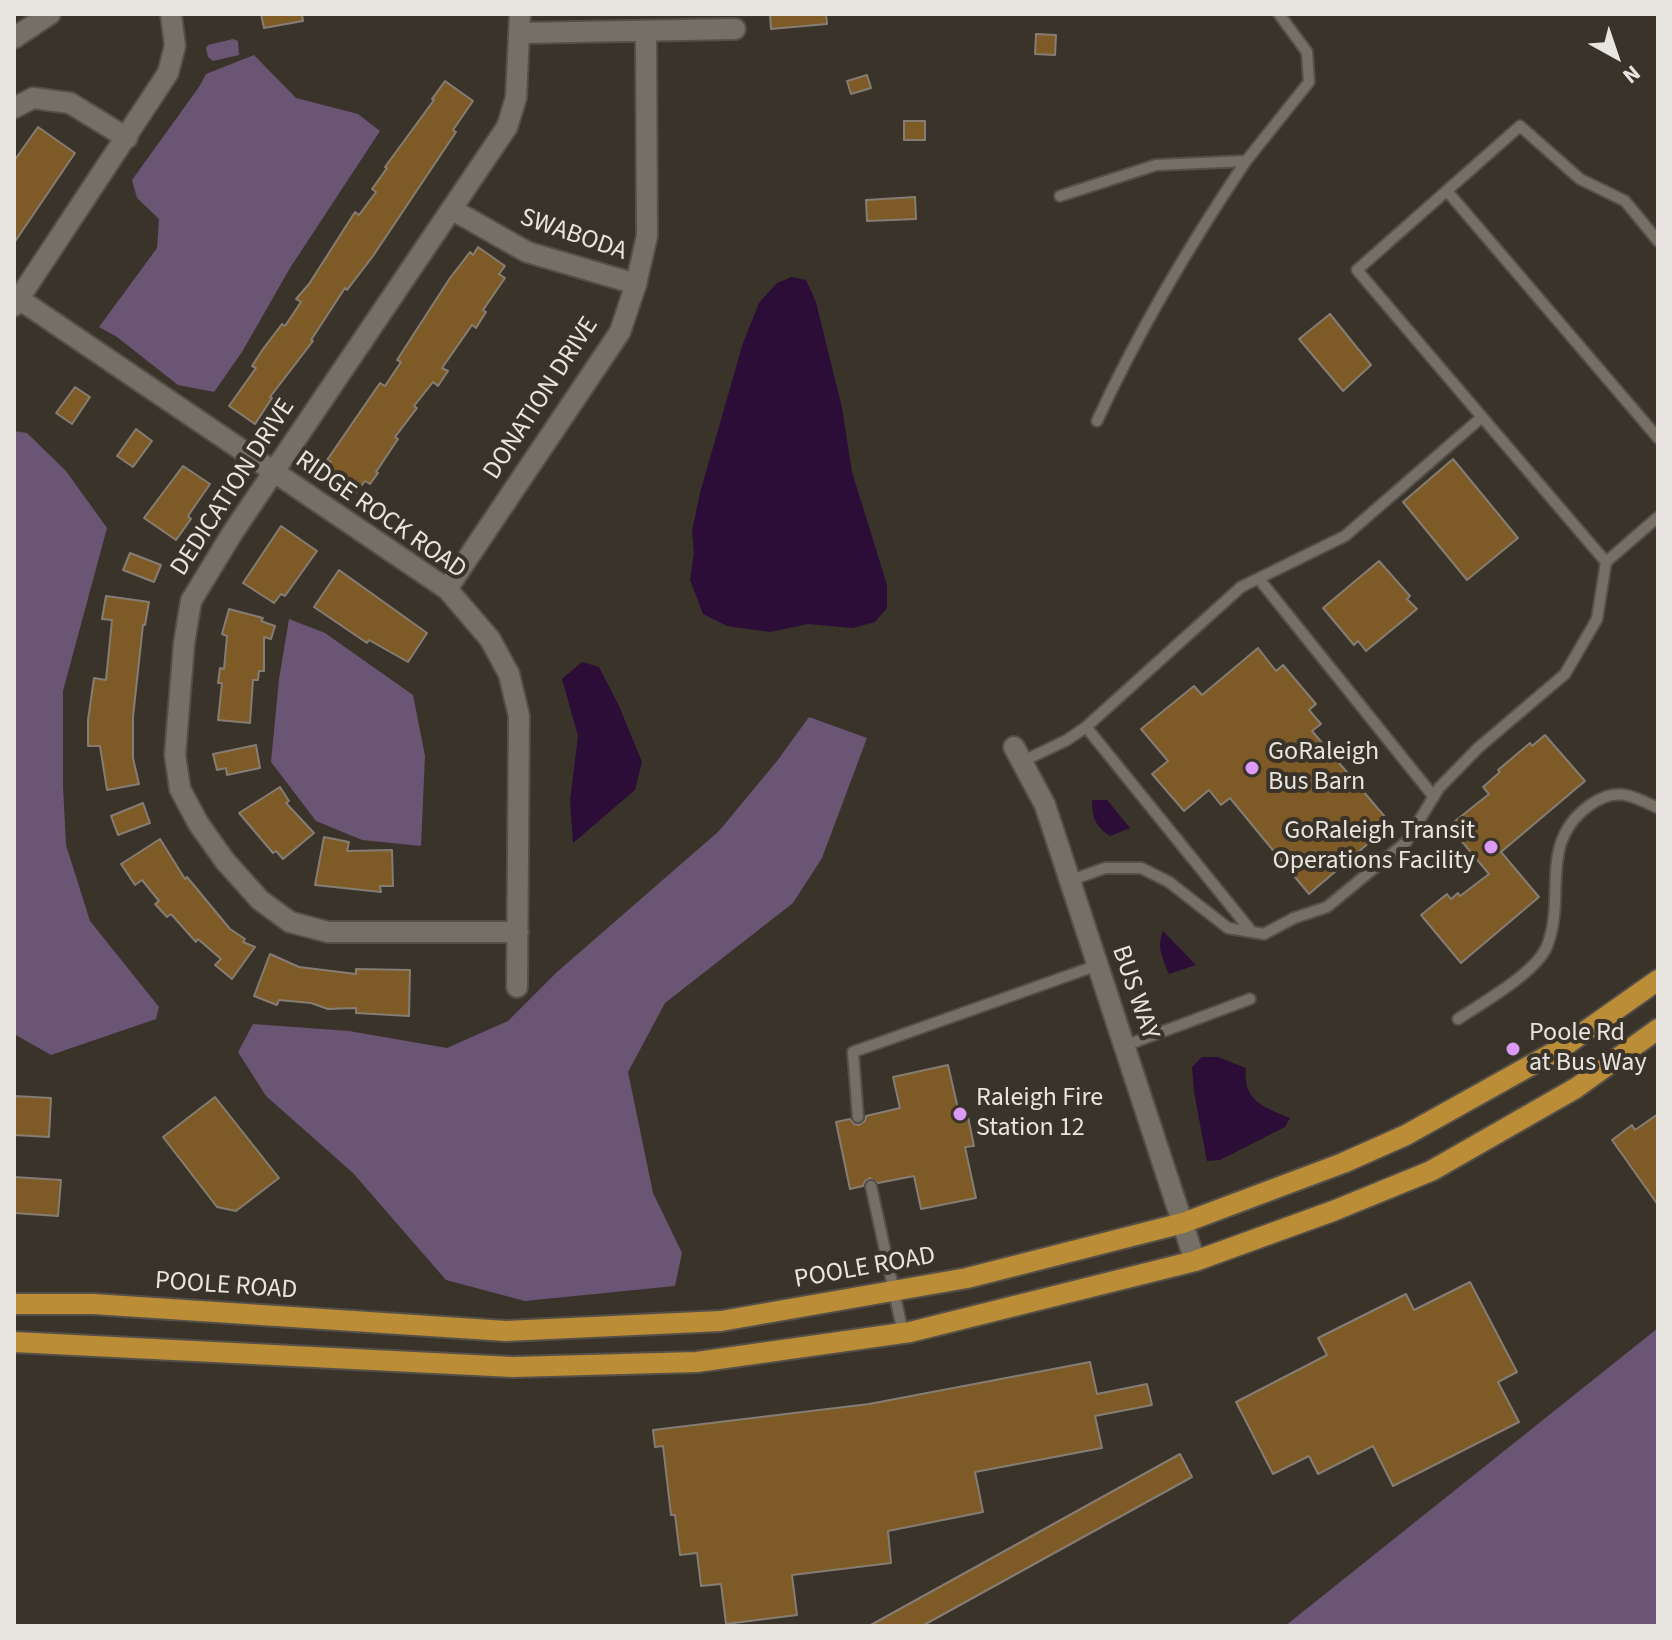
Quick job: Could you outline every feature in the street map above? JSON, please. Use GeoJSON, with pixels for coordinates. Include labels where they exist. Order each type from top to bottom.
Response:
{"type":"FeatureCollection","features":[{"type":"Feature","properties":{"kind":"main road","name":"POOLE ROAD"},"geometry":{"type":"LineString","coordinates":[[14,1304],[93,1304],[506,1331],[721,1321],[967,1278],[1183,1223],[1343,1163],[1406,1135],[1560,1049],[1658,980]]}},
{"type":"Feature","properties":{"kind":"main road"},"geometry":{"type":"LineString","coordinates":[[14,1342],[513,1367],[697,1362],[903,1333],[1195,1261],[1333,1211],[1431,1171],[1576,1088],[1658,1029]]}},
{"type":"Feature","properties":{"kind":"main road"},"geometry":{"type":"LineString","coordinates":[[506,1331],[513,1367]]}},
{"type":"Feature","properties":{"kind":"street"},"geometry":{"type":"LineString","coordinates":[[14,38],[50,14]]}},
{"type":"Feature","properties":{"kind":"street"},"geometry":{"type":"LineString","coordinates":[[16,303],[168,73],[175,46],[171,14]]}},
{"type":"Feature","properties":{"kind":"street"},"geometry":{"type":"LineString","coordinates":[[520,24],[646,31],[735,29]]}},
{"type":"Feature","properties":{"kind":"street","name":"DEDICATION DRIVE"},"geometry":{"type":"LineString","coordinates":[[518,932],[328,932],[290,922],[260,900],[225,861],[198,823],[180,789],[175,755],[184,644],[191,601],[205,574],[507,127],[516,98],[520,24]]}},
{"type":"Feature","properties":{"kind":"street","name":"DONATION DRIVE"},"geometry":{"type":"LineString","coordinates":[[447,589],[620,332],[636,284],[647,236],[646,31]]}},
{"type":"Feature","properties":{"kind":"street"},"geometry":{"type":"LineString","coordinates":[[14,108],[33,98],[70,103],[127,138]]}},
{"type":"Feature","properties":{"kind":"street","name":"SWABODA"},"geometry":{"type":"LineString","coordinates":[[453,210],[527,252],[636,284]]}},
{"type":"Feature","properties":{"kind":"street","name":"RIDGE ROCK ROAD"},"geometry":{"type":"LineString","coordinates":[[16,303],[447,589],[490,639],[509,674],[519,716],[517,987]]}},
{"type":"Feature","properties":{"kind":"street","name":"BUS WAY"},"geometry":{"type":"LineString","coordinates":[[1018,754],[1045,805],[1195,1261]]}},
{"type":"Feature","properties":{"kind":"lane"},"geometry":{"type":"LineString","coordinates":[[1097,421],[1115,382],[1197,235],[1246,161],[1309,82],[1307,52],[1279,14]]}},
{"type":"Feature","properties":{"kind":"lane"},"geometry":{"type":"LineString","coordinates":[[1606,562],[1357,270],[1520,126],[1580,179],[1625,201],[1658,241]]}},
{"type":"Feature","properties":{"kind":"lane"},"geometry":{"type":"LineString","coordinates":[[1060,196],[1156,165],[1246,161]]}},
{"type":"Feature","properties":{"kind":"lane"},"geometry":{"type":"LineString","coordinates":[[1447,191],[1658,438]]}},
{"type":"Feature","properties":{"kind":"lane"},"geometry":{"type":"LineString","coordinates":[[1018,754],[1067,740],[1086,727],[1241,587],[1345,536],[1482,417]]}},
{"type":"Feature","properties":{"kind":"lane"},"geometry":{"type":"LineString","coordinates":[[1069,881],[1105,868],[1141,868],[1169,882],[1228,928],[1264,934],[1294,918],[1327,907],[1406,842],[1434,797],[1478,748],[1565,674],[1597,619],[1606,562],[1658,517]]}},
{"type":"Feature","properties":{"kind":"lane"},"geometry":{"type":"LineString","coordinates":[[1259,579],[1434,797]]}},
{"type":"Feature","properties":{"kind":"lane"},"geometry":{"type":"LineString","coordinates":[[1086,727],[1252,932]]}},
{"type":"Feature","properties":{"kind":"lane"},"geometry":{"type":"LineString","coordinates":[[1458,1019],[1522,976],[1546,948],[1554,917],[1561,839],[1576,815],[1603,795],[1629,794],[1658,808]]}},
{"type":"Feature","properties":{"kind":"lane"},"geometry":{"type":"LineString","coordinates":[[858,1117],[853,1052],[1098,965]]}},
{"type":"Feature","properties":{"kind":"lane"},"geometry":{"type":"LineString","coordinates":[[1124,1046],[1250,999]]}},
{"type":"Feature","properties":{"kind":"lane"},"geometry":{"type":"LineString","coordinates":[[871,1186],[903,1333]]}},
{"type":"Feature","properties":{"kind":"shaded area"},"geometry":{"type":"Polygon","coordinates":[[[233,39],[238,41],[239,55],[213,61],[208,57],[208,45],[233,39]]]}},
{"type":"Feature","properties":{"kind":"shaded area"},"geometry":{"type":"Polygon","coordinates":[[[254,55],[296,98],[358,114],[380,131],[290,268],[242,352],[214,392],[178,385],[117,337],[99,327],[157,248],[159,219],[137,198],[132,180],[206,74],[254,55]]]}},
{"type":"Feature","properties":{"kind":"shaded area"},"geometry":{"type":"Polygon","coordinates":[[[792,277],[806,280],[816,302],[842,408],[852,472],[887,585],[887,608],[875,622],[853,628],[808,624],[770,632],[727,626],[703,614],[690,580],[694,553],[692,531],[700,493],[743,343],[759,303],[777,283],[792,277]]]}},
{"type":"Feature","properties":{"kind":"shaded area"},"geometry":{"type":"Polygon","coordinates":[[[14,431],[27,433],[66,471],[107,528],[63,691],[66,845],[90,921],[159,1007],[156,1019],[51,1055],[14,1034],[14,431]]]}},
{"type":"Feature","properties":{"kind":"shaded area"},"geometry":{"type":"Polygon","coordinates":[[[289,619],[325,633],[413,695],[425,756],[421,846],[362,840],[316,821],[271,762],[279,679],[289,619]]]}},
{"type":"Feature","properties":{"kind":"shaded area"},"geometry":{"type":"Polygon","coordinates":[[[582,662],[599,667],[642,762],[635,790],[573,843],[570,801],[578,736],[562,679],[582,662]]]}},
{"type":"Feature","properties":{"kind":"shaded area"},"geometry":{"type":"Polygon","coordinates":[[[809,717],[867,738],[822,858],[793,903],[665,1003],[628,1072],[653,1193],[682,1253],[675,1286],[525,1301],[446,1280],[353,1173],[266,1096],[238,1052],[253,1024],[349,1031],[447,1048],[508,1021],[557,972],[719,831],[809,717]]]}},
{"type":"Feature","properties":{"kind":"shaded area"},"geometry":{"type":"Polygon","coordinates":[[[1092,800],[1107,800],[1130,828],[1110,836],[1095,821],[1092,800]]]}},
{"type":"Feature","properties":{"kind":"shaded area"},"geometry":{"type":"Polygon","coordinates":[[[1163,931],[1196,965],[1169,974],[1160,948],[1163,931]]]}},
{"type":"Feature","properties":{"kind":"shaded area"},"geometry":{"type":"Polygon","coordinates":[[[1202,1057],[1218,1057],[1246,1068],[1247,1088],[1251,1095],[1263,1106],[1290,1118],[1285,1127],[1220,1160],[1207,1161],[1192,1067],[1202,1057]]]}},
{"type":"Feature","properties":{"kind":"shaded area"},"geometry":{"type":"Polygon","coordinates":[[[1658,1328],[1658,1626],[1285,1626],[1658,1328]]]}},
{"type":"Feature","properties":{"kind":"building"},"geometry":{"type":"Polygon","coordinates":[[[261,14],[302,14],[303,21],[264,28],[261,14]]]}},
{"type":"Feature","properties":{"kind":"building"},"geometry":{"type":"Polygon","coordinates":[[[770,14],[826,14],[827,24],[771,29],[770,14]]]}},
{"type":"Feature","properties":{"kind":"building"},"geometry":{"type":"Polygon","coordinates":[[[1036,34],[1056,35],[1055,55],[1035,54],[1036,34]]]}},
{"type":"Feature","properties":{"kind":"building"},"geometry":{"type":"Polygon","coordinates":[[[867,75],[871,88],[851,94],[847,81],[867,75]]]}},
{"type":"Feature","properties":{"kind":"building"},"geometry":{"type":"Polygon","coordinates":[[[445,81],[473,101],[453,130],[456,132],[373,256],[347,290],[345,288],[313,341],[270,397],[255,424],[229,406],[256,368],[252,366],[263,349],[282,324],[285,326],[301,302],[296,299],[355,212],[359,215],[376,192],[372,189],[385,167],[445,81]]]}},
{"type":"Feature","properties":{"kind":"building"},"geometry":{"type":"Polygon","coordinates":[[[904,121],[925,121],[925,140],[904,140],[904,121]]]}},
{"type":"Feature","properties":{"kind":"building"},"geometry":{"type":"Polygon","coordinates":[[[38,127],[75,153],[14,243],[14,161],[38,127]]]}},
{"type":"Feature","properties":{"kind":"building"},"geometry":{"type":"Polygon","coordinates":[[[915,197],[916,219],[867,221],[866,200],[915,197]]]}},
{"type":"Feature","properties":{"kind":"building"},"geometry":{"type":"Polygon","coordinates":[[[478,247],[505,266],[499,274],[505,278],[483,310],[486,312],[476,328],[472,325],[442,368],[448,371],[438,386],[433,382],[414,406],[417,408],[395,437],[398,439],[378,473],[370,484],[365,481],[356,493],[324,471],[331,462],[327,460],[380,383],[385,386],[401,362],[397,360],[450,278],[470,252],[473,255],[478,247]]]}},
{"type":"Feature","properties":{"kind":"building"},"geometry":{"type":"Polygon","coordinates":[[[1330,314],[1371,365],[1343,391],[1299,339],[1330,314]]]}},
{"type":"Feature","properties":{"kind":"building"},"geometry":{"type":"Polygon","coordinates":[[[75,387],[90,397],[72,424],[56,413],[75,387]]]}},
{"type":"Feature","properties":{"kind":"building"},"geometry":{"type":"Polygon","coordinates":[[[136,429],[152,441],[133,467],[117,456],[136,429]]]}},
{"type":"Feature","properties":{"kind":"building"},"geometry":{"type":"Polygon","coordinates":[[[1453,459],[1518,538],[1467,580],[1403,502],[1453,459]]]}},
{"type":"Feature","properties":{"kind":"building"},"geometry":{"type":"Polygon","coordinates":[[[183,466],[210,484],[176,540],[144,518],[183,466]]]}},
{"type":"Feature","properties":{"kind":"building"},"geometry":{"type":"Polygon","coordinates":[[[281,526],[317,551],[285,596],[281,594],[274,603],[243,583],[281,526]]]}},
{"type":"Feature","properties":{"kind":"building"},"geometry":{"type":"Polygon","coordinates":[[[130,553],[161,565],[154,582],[123,570],[130,553]]]}},
{"type":"Feature","properties":{"kind":"building"},"geometry":{"type":"Polygon","coordinates":[[[1379,561],[1410,596],[1407,599],[1417,609],[1366,651],[1358,641],[1354,645],[1323,608],[1379,561]]]}},
{"type":"Feature","properties":{"kind":"building"},"geometry":{"type":"Polygon","coordinates":[[[339,570],[427,633],[408,662],[369,640],[367,643],[314,607],[339,570]]]}},
{"type":"Feature","properties":{"kind":"building"},"geometry":{"type":"Polygon","coordinates":[[[106,596],[149,602],[143,625],[133,717],[133,758],[139,784],[107,790],[100,746],[88,746],[94,678],[106,680],[112,620],[102,619],[106,596]]]}},
{"type":"Feature","properties":{"kind":"building"},"geometry":{"type":"Polygon","coordinates":[[[229,609],[263,618],[261,621],[275,626],[271,639],[264,637],[264,671],[259,671],[258,680],[253,680],[250,723],[218,720],[222,683],[218,683],[220,668],[224,669],[227,636],[222,634],[229,609]]]}},
{"type":"Feature","properties":{"kind":"building","name":"GoRaleigh Bus Barn"},"geometry":{"type":"Polygon","coordinates":[[[1258,648],[1276,671],[1283,665],[1316,704],[1309,710],[1321,724],[1312,731],[1391,824],[1309,894],[1230,798],[1221,805],[1209,790],[1184,811],[1152,774],[1168,761],[1141,729],[1194,686],[1202,695],[1258,648]]]}},
{"type":"Feature","properties":{"kind":"building","name":"GoRaleigh Transit Operations Facility"},"geometry":{"type":"Polygon","coordinates":[[[1545,735],[1585,781],[1501,852],[1539,897],[1461,963],[1421,915],[1447,894],[1451,899],[1458,893],[1460,896],[1489,874],[1449,826],[1489,794],[1483,787],[1500,772],[1498,770],[1530,743],[1532,746],[1545,735]]]}},
{"type":"Feature","properties":{"kind":"building"},"geometry":{"type":"Polygon","coordinates":[[[256,745],[260,768],[227,775],[226,768],[217,770],[213,754],[256,745]]]}},
{"type":"Feature","properties":{"kind":"building"},"geometry":{"type":"Polygon","coordinates":[[[280,787],[289,801],[286,803],[314,833],[283,859],[276,851],[273,853],[239,813],[280,787]]]}},
{"type":"Feature","properties":{"kind":"building"},"geometry":{"type":"Polygon","coordinates":[[[143,803],[150,823],[118,835],[111,816],[143,803]]]}},
{"type":"Feature","properties":{"kind":"building"},"geometry":{"type":"Polygon","coordinates":[[[324,837],[349,842],[347,851],[392,850],[393,886],[380,886],[381,892],[315,885],[324,837]]]}},
{"type":"Feature","properties":{"kind":"building"},"geometry":{"type":"Polygon","coordinates":[[[160,839],[185,879],[187,877],[230,929],[245,939],[243,942],[255,947],[232,979],[215,965],[221,959],[198,939],[196,942],[171,914],[167,917],[155,904],[159,901],[142,880],[135,885],[121,864],[160,839]]]}},
{"type":"Feature","properties":{"kind":"building"},"geometry":{"type":"Polygon","coordinates":[[[270,954],[299,967],[356,974],[356,969],[410,970],[409,1016],[356,1013],[356,1008],[328,1009],[311,1003],[279,1000],[277,1005],[254,996],[270,954]]]}},
{"type":"Feature","properties":{"kind":"building"},"geometry":{"type":"Polygon","coordinates":[[[948,1065],[959,1113],[967,1112],[974,1146],[965,1147],[976,1198],[921,1209],[914,1176],[878,1183],[870,1178],[863,1186],[850,1189],[836,1122],[850,1119],[859,1125],[866,1116],[900,1108],[893,1077],[948,1065]]]}},
{"type":"Feature","properties":{"kind":"building"},"geometry":{"type":"Polygon","coordinates":[[[14,1096],[51,1098],[49,1137],[14,1135],[14,1096]]]}},
{"type":"Feature","properties":{"kind":"building"},"geometry":{"type":"Polygon","coordinates":[[[215,1097],[279,1178],[236,1211],[217,1207],[163,1137],[215,1097]]]}},
{"type":"Feature","properties":{"kind":"building"},"geometry":{"type":"Polygon","coordinates":[[[1658,1114],[1658,1205],[1612,1140],[1632,1125],[1635,1130],[1658,1114]]]}},
{"type":"Feature","properties":{"kind":"building"},"geometry":{"type":"Polygon","coordinates":[[[14,1177],[61,1180],[58,1216],[14,1213],[14,1177]]]}},
{"type":"Feature","properties":{"kind":"building"},"geometry":{"type":"Polygon","coordinates":[[[1470,1282],[1517,1372],[1498,1382],[1519,1422],[1393,1486],[1373,1446],[1318,1474],[1309,1456],[1273,1474],[1236,1402],[1327,1355],[1318,1338],[1406,1294],[1414,1310],[1470,1282]]]}},
{"type":"Feature","properties":{"kind":"building"},"geometry":{"type":"Polygon","coordinates":[[[1090,1362],[1097,1394],[1147,1384],[1152,1405],[1095,1416],[1102,1448],[975,1472],[983,1512],[888,1531],[891,1563],[792,1575],[797,1615],[726,1624],[721,1584],[701,1586],[697,1553],[680,1555],[675,1515],[671,1515],[663,1446],[655,1447],[653,1430],[869,1404],[1090,1362]]]}},
{"type":"Feature","properties":{"kind":"building"},"geometry":{"type":"Polygon","coordinates":[[[1180,1454],[1192,1477],[922,1626],[869,1626],[1180,1454]]]}},
{"type":"Feature","properties":{"kind":"place","name":"GoRaleigh Bus Barn"},"geometry":{"type":"Point","coordinates":[1252,768]}},
{"type":"Feature","properties":{"kind":"place","name":"GoRaleigh Transit Operations Facility"},"geometry":{"type":"Point","coordinates":[1491,847]}},
{"type":"Feature","properties":{"kind":"place","name":"Poole Rd at Bus Way"},"geometry":{"type":"Point","coordinates":[1513,1049]}},
{"type":"Feature","properties":{"kind":"place","name":"Raleigh Fire Station 12"},"geometry":{"type":"Point","coordinates":[960,1114]}}]}
